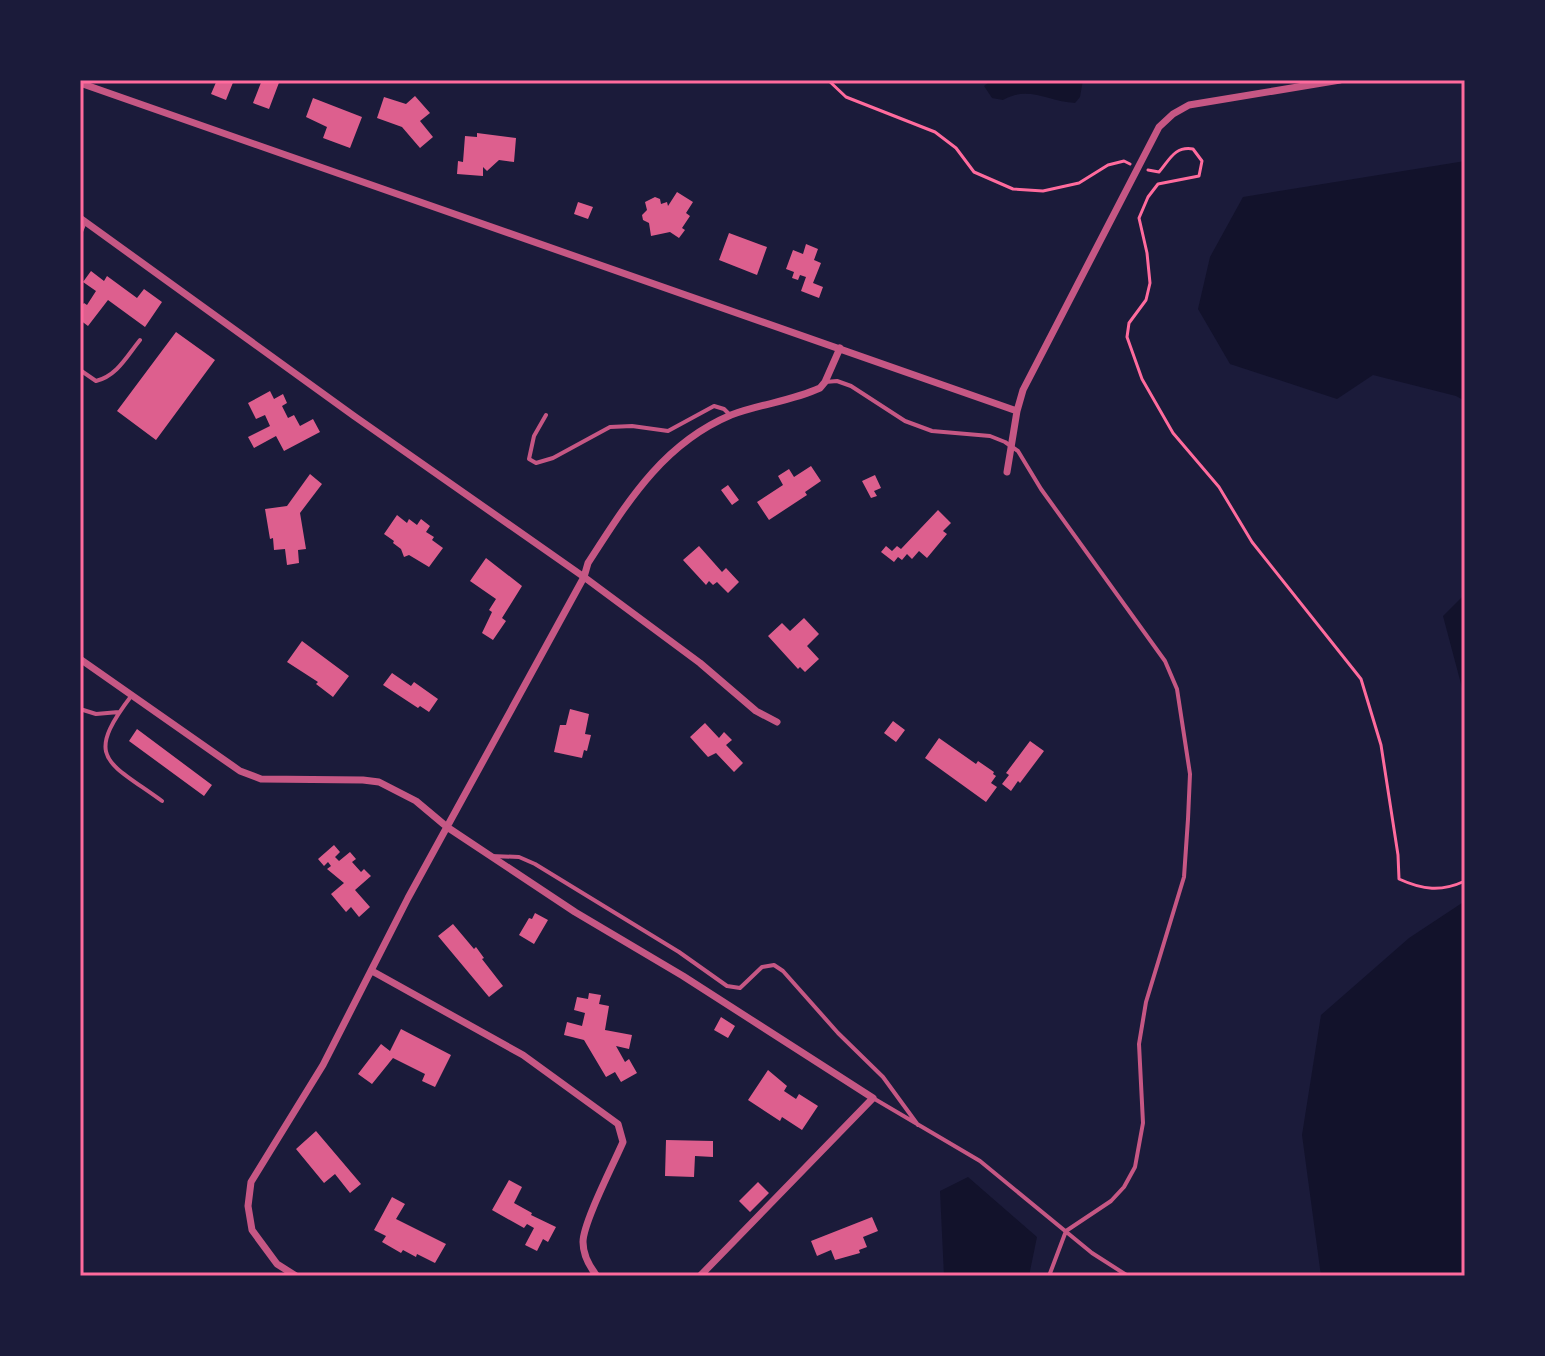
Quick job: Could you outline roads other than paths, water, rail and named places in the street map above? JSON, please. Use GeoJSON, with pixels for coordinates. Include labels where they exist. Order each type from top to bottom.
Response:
{"type":"FeatureCollection","features":[{"type":"Feature","properties":{"kind":"street"},"geometry":{"type":"LineString","coordinates":[[1007,472],[1023,390],[1159,127],[1189,105],[1340,80]]}},
{"type":"Feature","properties":{"kind":"street"},"geometry":{"type":"LineString","coordinates":[[80,83],[1017,411]]}},
{"type":"Feature","properties":{"kind":"street"},"geometry":{"type":"LineString","coordinates":[[82,220],[584,577],[700,663],[756,711],[777,722]]}},
{"type":"Feature","properties":{"kind":"street"},"geometry":{"type":"LineString","coordinates":[[296,1276],[277,1264],[252,1230],[248,1206],[251,1182],[323,1065],[447,827],[584,577],[588,563],[637,488],[676,448],[730,416],[816,390],[825,382],[840,348]]}},
{"type":"Feature","properties":{"kind":"street"},"geometry":{"type":"LineString","coordinates":[[80,659],[240,771],[261,779],[379,782],[416,801],[447,827],[575,912],[694,983],[873,1098],[700,1276]]}},
{"type":"Feature","properties":{"kind":"street"},"geometry":{"type":"LineString","coordinates":[[372,971],[523,1055],[618,1124],[623,1142],[586,1223],[582,1242],[587,1264],[597,1276]]}},
{"type":"Feature","properties":{"kind":"lane"},"geometry":{"type":"LineString","coordinates":[[80,234],[82,220]]}},
{"type":"Feature","properties":{"kind":"lane"},"geometry":{"type":"LineString","coordinates":[[80,371],[96,381],[105,379],[116,371],[140,340]]}},
{"type":"Feature","properties":{"kind":"lane"},"geometry":{"type":"LineString","coordinates":[[825,382],[837,381],[851,386],[905,421],[932,431],[990,436],[1011,446],[1024,460],[1041,489],[1165,661],[1177,689],[1190,774],[1184,877],[1146,1002],[1139,1044],[1143,1123],[1135,1167],[1124,1187],[1111,1201],[1066,1231],[1049,1276]]}},
{"type":"Feature","properties":{"kind":"lane"},"geometry":{"type":"LineString","coordinates":[[546,415],[529,449],[529,459],[536,463],[553,458],[610,427],[620,425],[668,431],[714,406],[724,409],[730,416]]}},
{"type":"Feature","properties":{"kind":"lane"},"geometry":{"type":"LineString","coordinates":[[132,695],[107,732],[104,745],[114,766],[162,801]]}},
{"type":"Feature","properties":{"kind":"lane"},"geometry":{"type":"LineString","coordinates":[[80,709],[96,714],[119,712]]}},
{"type":"Feature","properties":{"kind":"lane"},"geometry":{"type":"LineString","coordinates":[[491,856],[519,857],[535,864],[679,952],[727,986],[740,988],[762,967],[774,965],[883,1077],[918,1125]]}},
{"type":"Feature","properties":{"kind":"lane"},"geometry":{"type":"LineString","coordinates":[[873,1098],[980,1161],[1092,1253],[1128,1276]]}}]}
